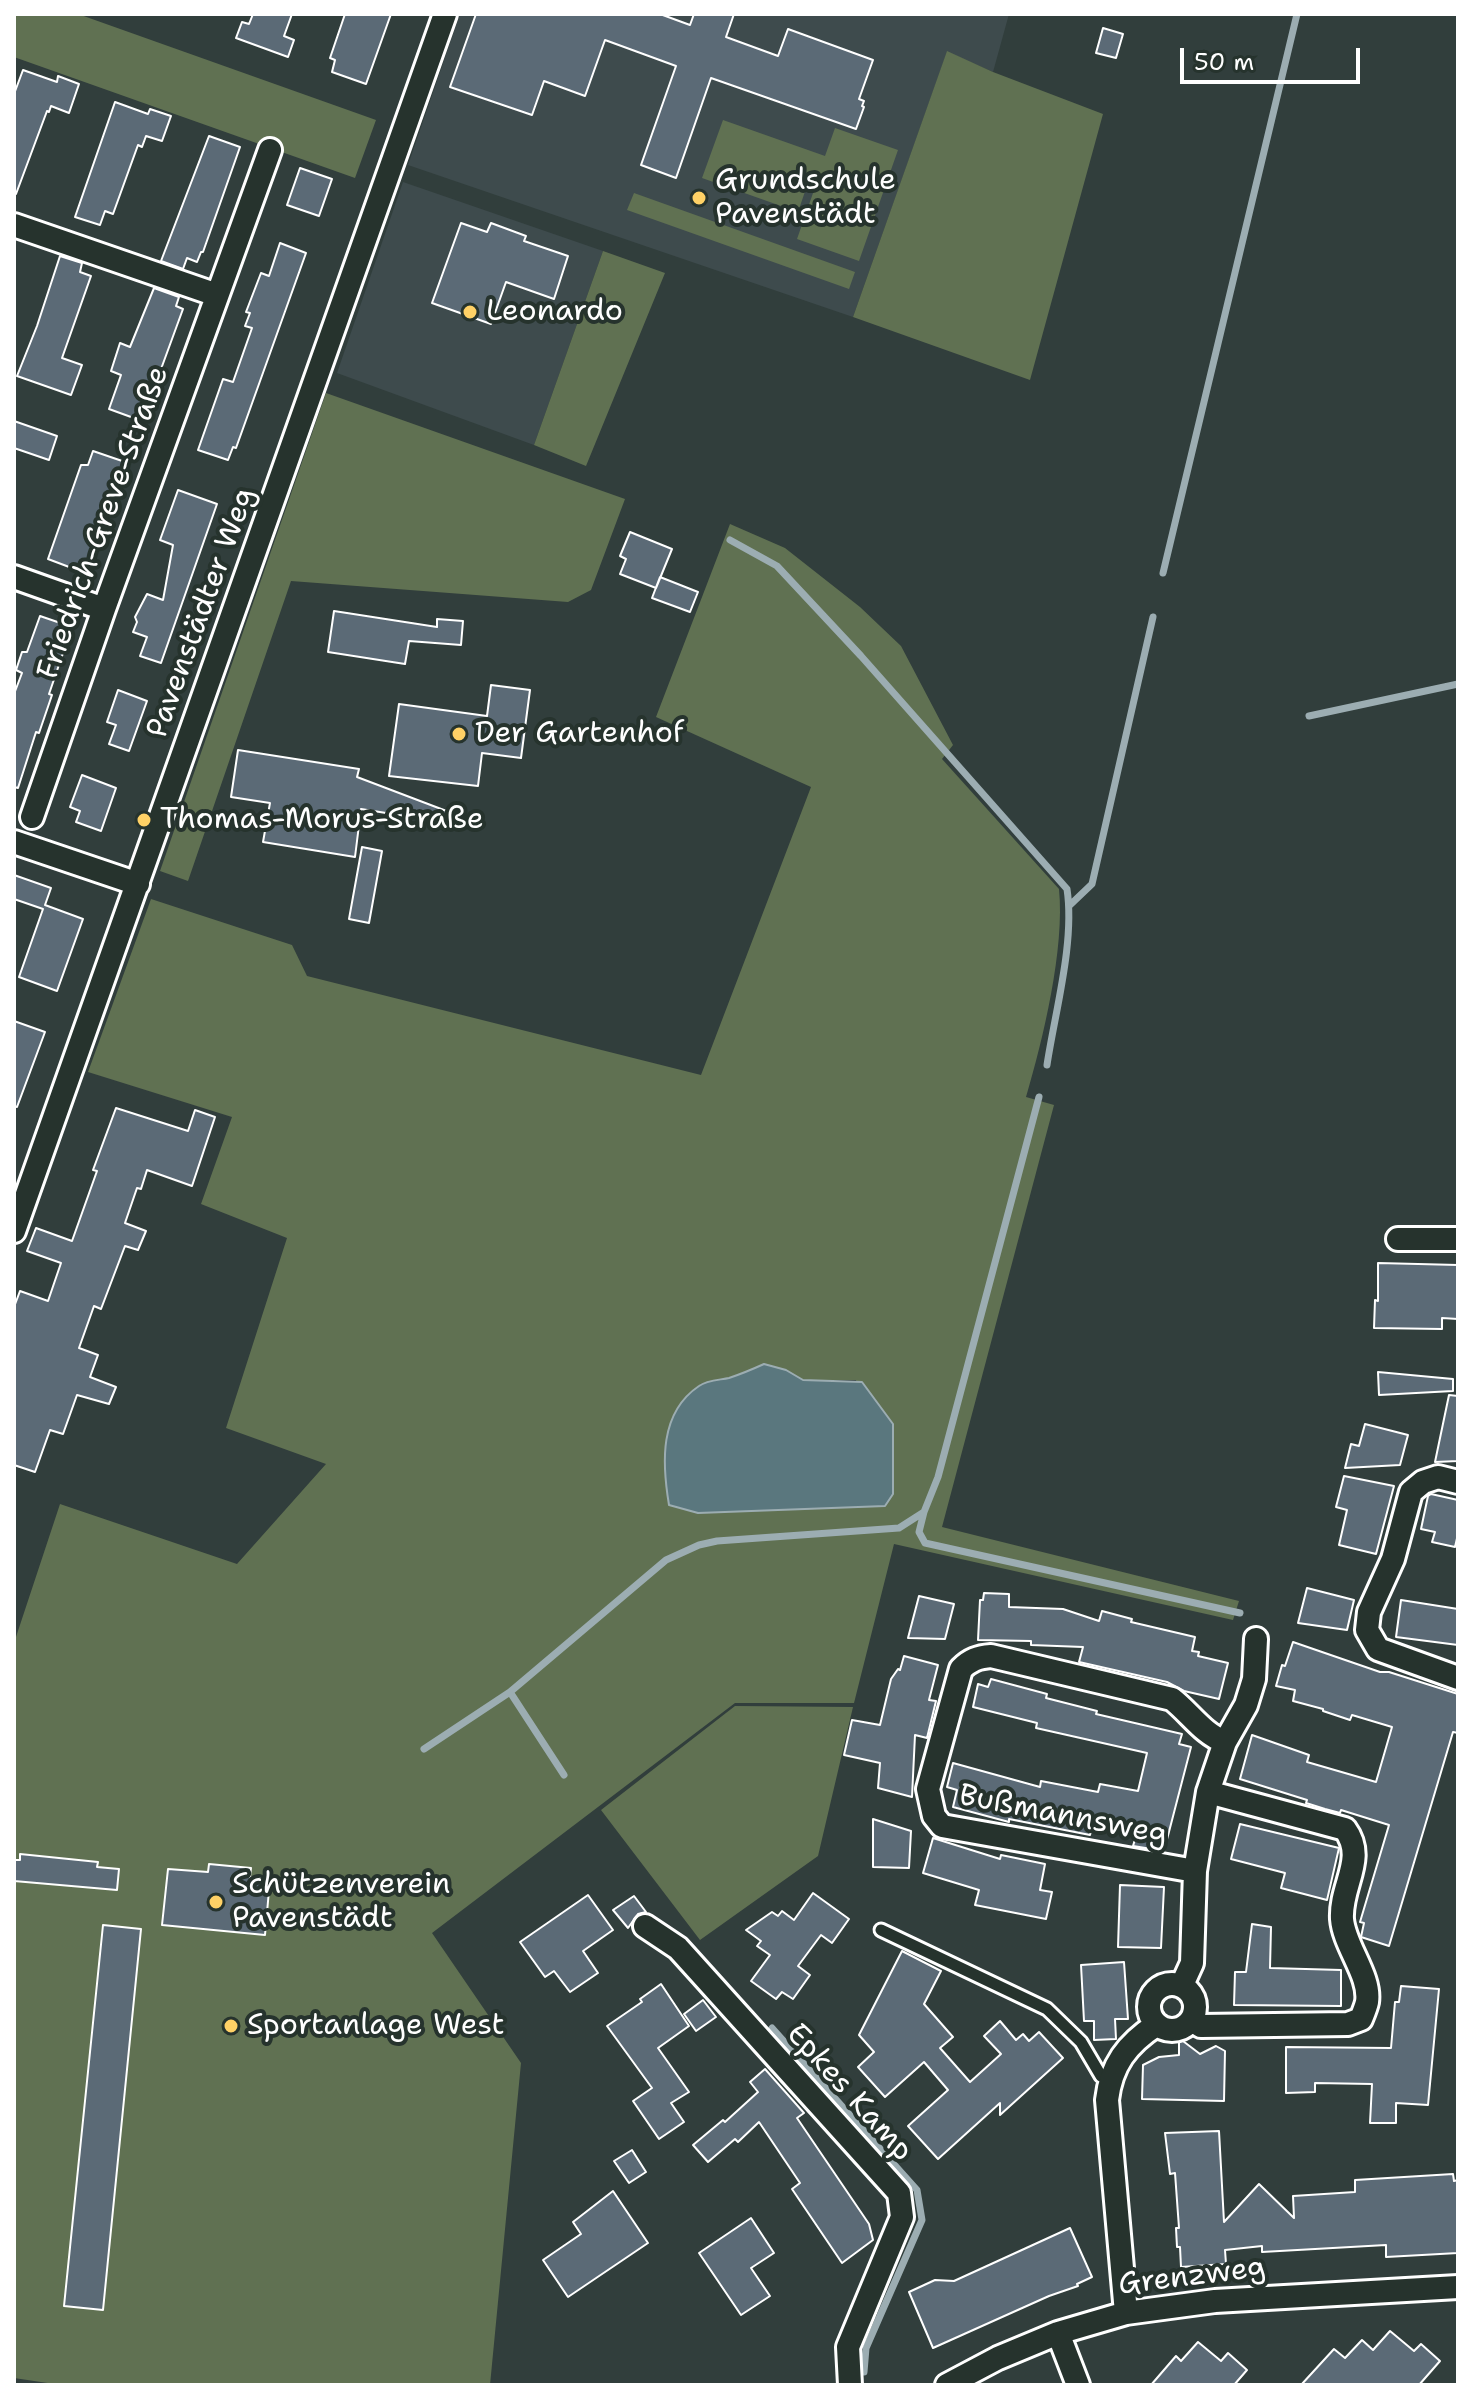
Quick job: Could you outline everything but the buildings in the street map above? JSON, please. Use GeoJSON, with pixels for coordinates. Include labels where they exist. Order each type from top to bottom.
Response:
{"type":"FeatureCollection","features":[{"type":"Feature","properties":{"kind":"street","name":"Pavenstädter Weg"},"geometry":{"type":"LineString","coordinates":[[14,1231],[445,14]]}},
{"type":"Feature","properties":{"kind":"street","name":"Friedrich-Greve-Straße"},"geometry":{"type":"LineString","coordinates":[[32,817],[270,150]]}},
{"type":"Feature","properties":{"kind":"street"},"geometry":{"type":"LineString","coordinates":[[14,225],[217,295]]}},
{"type":"Feature","properties":{"kind":"street"},"geometry":{"type":"LineString","coordinates":[[14,577],[104,609]]}},
{"type":"Feature","properties":{"kind":"street"},"geometry":{"type":"LineString","coordinates":[[14,842],[138,884]]}},
{"type":"Feature","properties":{"kind":"street"},"geometry":{"type":"LineString","coordinates":[[1398,1239],[1458,1239]]}},
{"type":"Feature","properties":{"kind":"street"},"geometry":{"type":"LineString","coordinates":[[1458,1482],[1438,1477],[1423,1482],[1411,1492],[1393,1559],[1369,1612],[1367,1630],[1378,1649],[1458,1678]]}},
{"type":"Feature","properties":{"kind":"street","name":"Bußmannsweg"},"geometry":{"type":"LineString","coordinates":[[1182,1985],[1192,1963],[1195,1871],[1208,1792],[1225,1742],[1246,1705],[1254,1679],[1256,1639]]}},
{"type":"Feature","properties":{"kind":"street","name":"Bußmannsweg"},"geometry":{"type":"LineString","coordinates":[[1195,1871],[942,1826],[934,1816],[928,1789],[961,1669],[969,1660],[980,1657],[991,1656],[1172,1699],[1190,1713],[1210,1736],[1225,1742]]}},
{"type":"Feature","properties":{"kind":"street"},"geometry":{"type":"LineString","coordinates":[[1192,2020],[1201,2026],[1348,2024],[1361,2019],[1367,2001],[1366,1985],[1345,1936],[1342,1917],[1344,1896],[1356,1852],[1353,1840],[1345,1829],[1208,1792]]}},
{"type":"Feature","properties":{"kind":"street","name":"Epkes Kamp"},"geometry":{"type":"LineString","coordinates":[[645,1926],[678,1948],[899,2193],[902,2217],[848,2347],[850,2385]]}},
{"type":"Feature","properties":{"kind":"street"},"geometry":{"type":"LineString","coordinates":[[1166,1984],[1182,1985],[1193,1994],[1197,2007],[1192,2020],[1175,2031],[1156,2025],[1148,2010],[1152,1994],[1166,1984]]}},
{"type":"Feature","properties":{"kind":"street"},"geometry":{"type":"LineString","coordinates":[[1126,2313],[1112,2180],[1107,2100],[1109,2079],[1137,2037],[1156,2025]]}},
{"type":"Feature","properties":{"kind":"street","name":"Grenzweg"},"geometry":{"type":"LineString","coordinates":[[947,2385],[998,2358],[1058,2333],[1126,2313],[1215,2301],[1458,2287]]}},
{"type":"Feature","properties":{"kind":"street"},"geometry":{"type":"LineString","coordinates":[[1058,2333],[1078,2385]]}},
{"type":"Feature","properties":{"kind":"lane"},"geometry":{"type":"LineString","coordinates":[[881,1930],[1047,2009],[1081,2042],[1101,2076],[1109,2079]]}},
{"type":"Feature","properties":{"kind":"shaded area","name":"Grundschule Pavenstädt"},"geometry":{"type":"Polygon","coordinates":[[[460,14],[1009,14],[993,72],[947,52],[853,317],[408,165],[460,14]]]}},
{"type":"Feature","properties":{"kind":"shaded area","name":"Leonardo"},"geometry":{"type":"Polygon","coordinates":[[[403,182],[603,251],[534,445],[337,373],[403,182]]]}},
{"type":"Feature","properties":{"kind":"green space"},"geometry":{"type":"Polygon","coordinates":[[[14,14],[78,14],[376,120],[355,178],[14,57],[14,14]]]}},
{"type":"Feature","properties":{"kind":"green space"},"geometry":{"type":"Polygon","coordinates":[[[947,51],[1103,114],[1030,380],[853,317],[947,51]]]}},
{"type":"Feature","properties":{"kind":"green space"},"geometry":{"type":"Polygon","coordinates":[[[723,120],[825,156],[835,128],[898,150],[859,261],[797,239],[820,173],[812,171],[798,212],[702,178],[723,120]]]}},
{"type":"Feature","properties":{"kind":"green space"},"geometry":{"type":"Polygon","coordinates":[[[634,193],[855,272],[849,289],[627,210],[634,193]]]}},
{"type":"Feature","properties":{"kind":"green space"},"geometry":{"type":"Polygon","coordinates":[[[603,251],[665,273],[586,466],[534,445],[603,251]]]}},
{"type":"Feature","properties":{"kind":"green space"},"geometry":{"type":"Polygon","coordinates":[[[326,393],[625,499],[591,590],[568,602],[291,581],[188,881],[160,871],[326,393]]]}},
{"type":"Feature","properties":{"kind":"green space"},"geometry":{"type":"Polygon","coordinates":[[[730,524],[785,548],[860,607],[901,646],[953,745],[942,759],[1059,889],[1056,966],[1026,1097],[1054,1105],[942,1527],[1239,1601],[1233,1620],[894,1544],[854,1703],[735,1703],[432,1933],[521,2063],[490,2385],[61,2385],[14,2378],[14,1643],[60,1504],[237,1564],[326,1464],[226,1428],[287,1238],[201,1204],[232,1117],[88,1072],[151,899],[292,945],[307,976],[701,1075],[811,787],[656,717],[730,524]],[[786,1370],[700,1384],[698,1513],[885,1506],[856,1380],[803,1380],[786,1370]]]}},
{"type":"Feature","properties":{"kind":"green space"},"geometry":{"type":"Polygon","coordinates":[[[735,1706],[853,1707],[818,1856],[700,1940],[601,1810],[735,1706]]]}},
{"type":"Feature","properties":{"kind":"water"},"geometry":{"type":"Polygon","coordinates":[[[764,1364],[786,1370],[803,1380],[862,1382],[893,1424],[893,1494],[885,1506],[698,1513],[669,1505],[665,1472],[666,1440],[676,1410],[702,1384],[729,1378],[764,1364]]]}},
{"type":"Feature","properties":{"kind":"waterway"},"geometry":{"type":"LineString","coordinates":[[1163,573],[1297,14]]}},
{"type":"Feature","properties":{"kind":"waterway"},"geometry":{"type":"LineString","coordinates":[[730,540],[777,566],[1067,889],[1066,954],[1047,1065]]}},
{"type":"Feature","properties":{"kind":"waterway"},"geometry":{"type":"LineString","coordinates":[[1070,905],[1092,884],[1153,617]]}},
{"type":"Feature","properties":{"kind":"waterway"},"geometry":{"type":"LineString","coordinates":[[1309,716],[1458,684]]}},
{"type":"Feature","properties":{"kind":"waterway"},"geometry":{"type":"LineString","coordinates":[[424,1749],[510,1692],[666,1560],[699,1545],[717,1541],[899,1528],[924,1512],[938,1477],[1039,1097]]}},
{"type":"Feature","properties":{"kind":"waterway"},"geometry":{"type":"LineString","coordinates":[[924,1512],[919,1532],[925,1543],[1240,1613]]}},
{"type":"Feature","properties":{"kind":"waterway"},"geometry":{"type":"LineString","coordinates":[[510,1692],[564,1775]]}},
{"type":"Feature","properties":{"kind":"waterway"},"geometry":{"type":"LineString","coordinates":[[772,2028],[917,2190],[922,2220],[866,2348],[864,2372]]}},
{"type":"Feature","properties":{"kind":"place","name":"Grundschule Pavenstädt"},"geometry":{"type":"Point","coordinates":[699,198]}},
{"type":"Feature","properties":{"kind":"place","name":"Leonardo"},"geometry":{"type":"Point","coordinates":[470,312]}},
{"type":"Feature","properties":{"kind":"place","name":"Der Gartenhof"},"geometry":{"type":"Point","coordinates":[459,734]}},
{"type":"Feature","properties":{"kind":"place","name":"Thomas-Morus-Straße"},"geometry":{"type":"Point","coordinates":[144,820]}},
{"type":"Feature","properties":{"kind":"place","name":"Schützenverein Pavenstädt"},"geometry":{"type":"Point","coordinates":[216,1902]}},
{"type":"Feature","properties":{"kind":"place","name":"Sportanlage West"},"geometry":{"type":"Point","coordinates":[231,2026]}}]}
